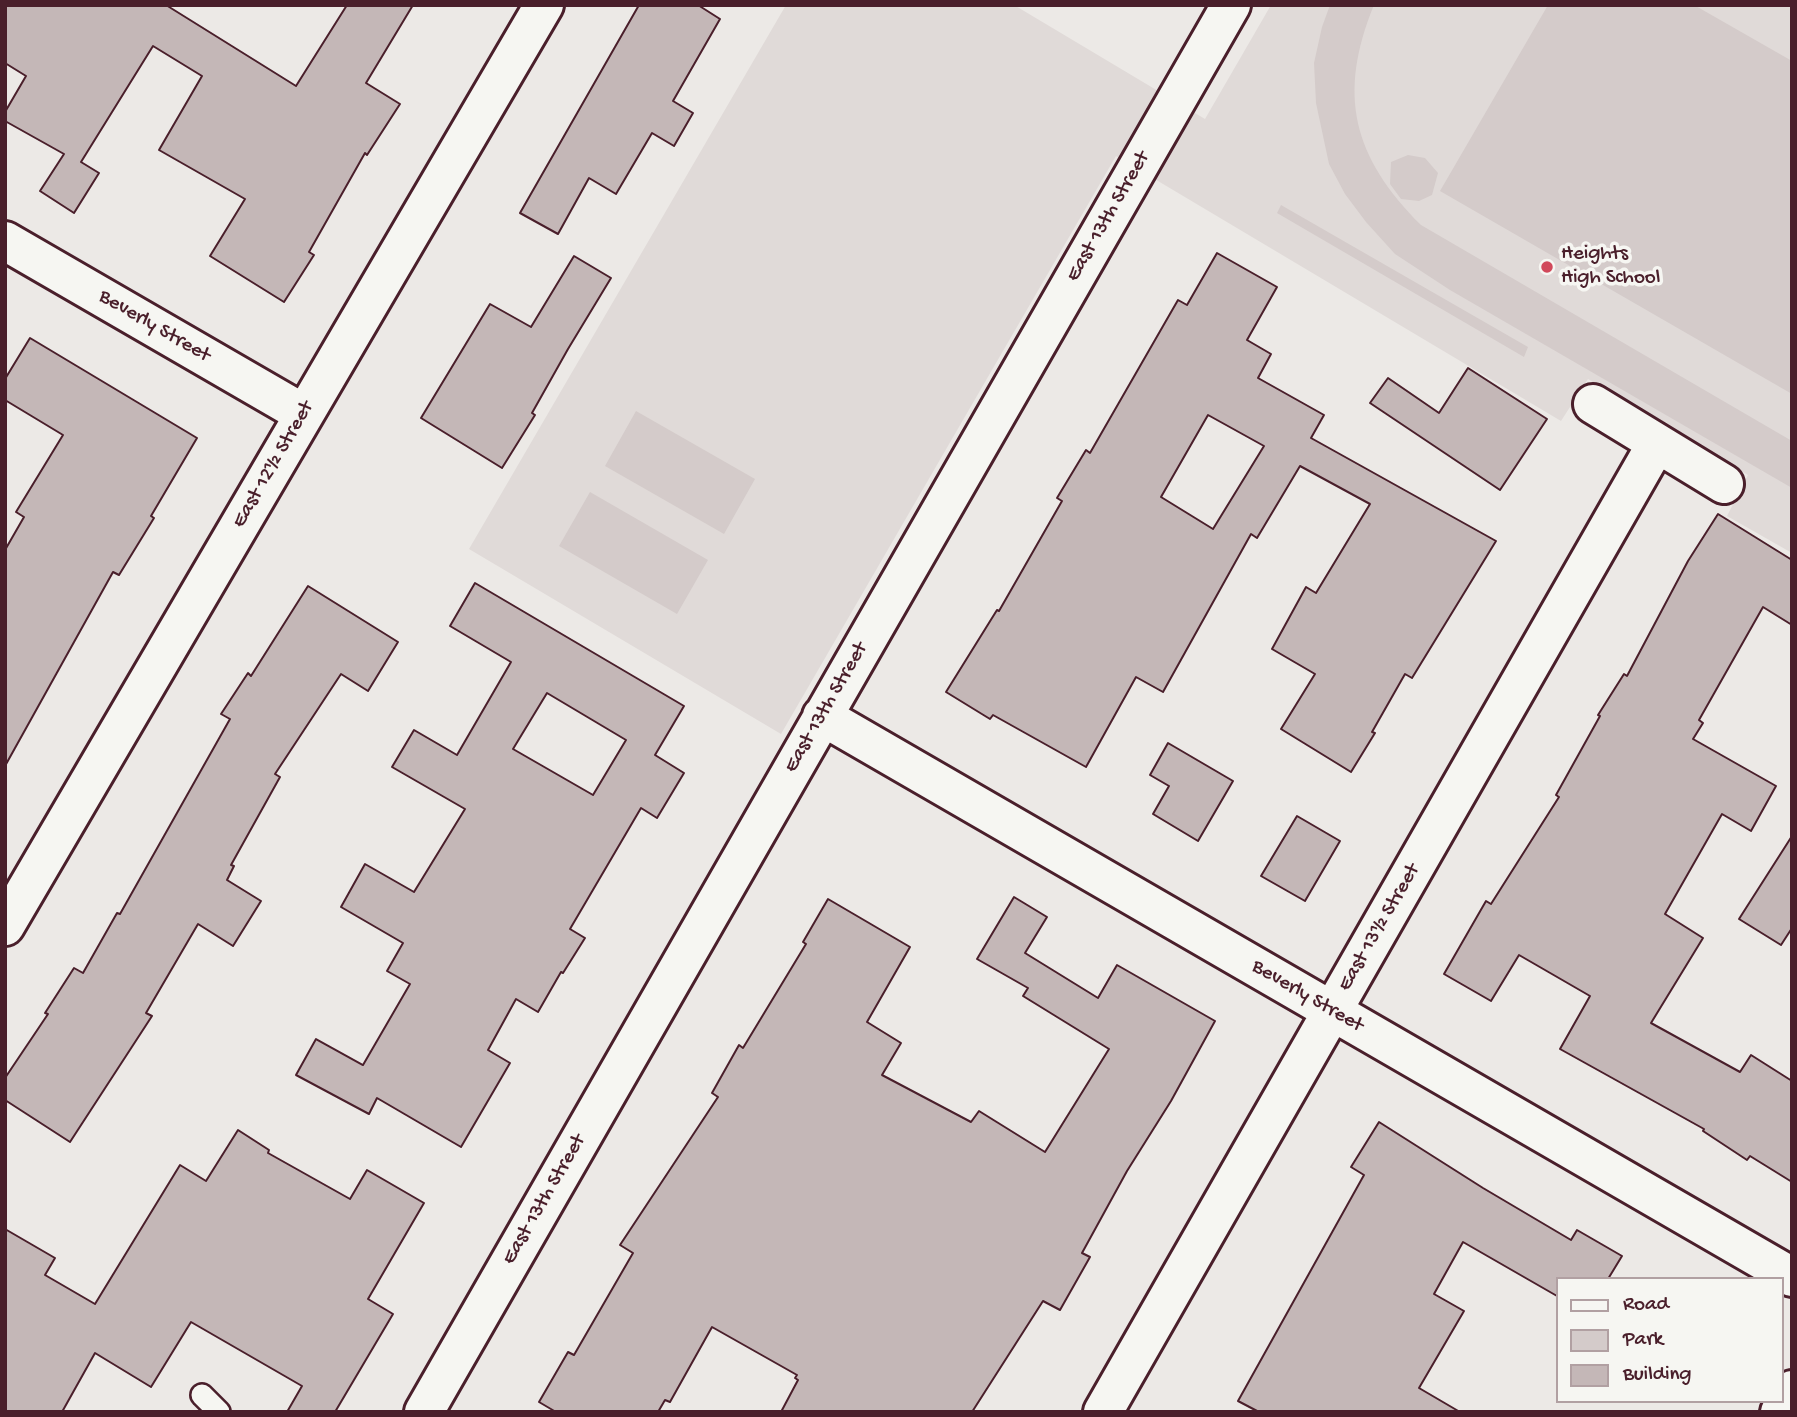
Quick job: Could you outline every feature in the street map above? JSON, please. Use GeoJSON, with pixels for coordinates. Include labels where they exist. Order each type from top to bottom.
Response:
{"type":"FeatureCollection","features":[{"type":"Feature","properties":{"kind":"street","name":"East 12½ Street"},"geometry":{"type":"LineString","coordinates":[[5,926],[544,5]]}},
{"type":"Feature","properties":{"kind":"street","name":"East 13th Street"},"geometry":{"type":"LineString","coordinates":[[424,1412],[1231,5]]}},
{"type":"Feature","properties":{"kind":"street","name":"Beverly Street"},"geometry":{"type":"LineString","coordinates":[[5,241],[304,414]]}},
{"type":"Feature","properties":{"kind":"street"},"geometry":{"type":"LineString","coordinates":[[1593,404],[1724,484]]}},
{"type":"Feature","properties":{"kind":"street","name":"East 13½ Street"},"geometry":{"type":"LineString","coordinates":[[1103,1412],[1657,443]]}},
{"type":"Feature","properties":{"kind":"street","name":"Beverly Street"},"geometry":{"type":"LineString","coordinates":[[822,716],[1792,1277]]}},
{"type":"Feature","properties":{"kind":"street"},"geometry":{"type":"LineString","coordinates":[[1780,1412],[1792,1390]]}},
{"type":"Feature","properties":{"kind":"lane"},"geometry":{"type":"LineString","coordinates":[[202,1395],[219,1412]]}},
{"type":"Feature","properties":{"kind":"shaded area","name":"Heights High School"},"geometry":{"type":"Polygon","coordinates":[[[786,5],[1014,5],[1205,119],[1271,5],[1792,5],[1792,553],[1727,516],[1748,475],[1588,379],[1561,421],[1116,156],[781,734],[469,549],[786,5]]]}},
{"type":"Feature","properties":{"kind":"green space"},"geometry":{"type":"Polygon","coordinates":[[[1330,5],[1374,5],[1356,68],[1358,123],[1366,149],[1380,175],[1421,225],[1792,441],[1792,488],[1450,290],[1395,254],[1345,194],[1329,164],[1316,103],[1314,63],[1330,5]]]}},
{"type":"Feature","properties":{"kind":"green space"},"geometry":{"type":"Polygon","coordinates":[[[1548,5],[1694,5],[1792,61],[1792,394],[1440,191],[1548,5]]]}},
{"type":"Feature","properties":{"kind":"green space"},"geometry":{"type":"Polygon","coordinates":[[[1408,155],[1425,158],[1438,173],[1432,195],[1419,201],[1401,199],[1390,184],[1391,162],[1408,155]]]}},
{"type":"Feature","properties":{"kind":"green space"},"geometry":{"type":"Polygon","coordinates":[[[1281,205],[1528,347],[1524,357],[1277,213],[1281,205]]]}},
{"type":"Feature","properties":{"kind":"green space"},"geometry":{"type":"Polygon","coordinates":[[[636,411],[755,479],[724,534],[605,466],[636,411]]]}},
{"type":"Feature","properties":{"kind":"green space"},"geometry":{"type":"Polygon","coordinates":[[[590,492],[708,560],[677,614],[559,546],[590,492]]]}},
{"type":"Feature","properties":{"kind":"building"},"geometry":{"type":"Polygon","coordinates":[[[5,5],[166,5],[296,86],[347,5],[413,5],[366,83],[400,104],[367,155],[365,153],[309,252],[314,255],[284,302],[210,256],[245,199],[159,150],[202,76],[153,46],[81,162],[99,173],[74,213],[40,191],[64,154],[5,121],[5,112],[26,76],[5,63],[5,5]]]}},
{"type":"Feature","properties":{"kind":"building"},"geometry":{"type":"Polygon","coordinates":[[[639,5],[698,5],[720,19],[673,101],[693,113],[674,146],[652,133],[616,194],[589,178],[558,234],[520,213],[639,5]]]}},
{"type":"Feature","properties":{"kind":"building"},"geometry":{"type":"Polygon","coordinates":[[[1217,253],[1277,287],[1247,340],[1271,354],[1258,378],[1324,415],[1311,438],[1496,541],[1412,678],[1405,674],[1372,732],[1375,733],[1351,772],[1281,729],[1315,674],[1272,649],[1306,587],[1316,593],[1370,504],[1300,466],[1257,538],[1251,534],[1163,692],[1136,677],[1086,767],[993,715],[990,719],[946,692],[997,610],[999,611],[1062,501],[1057,498],[1086,450],[1090,453],[1178,300],[1187,305],[1217,253]],[[1208,415],[1161,497],[1213,529],[1264,446],[1208,415]]]}},
{"type":"Feature","properties":{"kind":"building"},"geometry":{"type":"Polygon","coordinates":[[[574,256],[611,278],[532,413],[535,415],[502,468],[421,418],[490,304],[531,327],[574,256]]]}},
{"type":"Feature","properties":{"kind":"building"},"geometry":{"type":"Polygon","coordinates":[[[30,338],[197,438],[151,516],[154,518],[119,575],[113,572],[5,766],[5,550],[24,517],[16,512],[63,435],[5,400],[5,379],[30,338]]]}},
{"type":"Feature","properties":{"kind":"building"},"geometry":{"type":"Polygon","coordinates":[[[1468,368],[1547,419],[1500,490],[1370,403],[1388,378],[1439,413],[1468,368]]]}},
{"type":"Feature","properties":{"kind":"building"},"geometry":{"type":"Polygon","coordinates":[[[1718,514],[1792,560],[1792,625],[1763,607],[1699,720],[1703,723],[1693,739],[1776,786],[1751,831],[1722,814],[1665,914],[1703,938],[1651,1023],[1740,1072],[1751,1055],[1792,1081],[1792,1182],[1750,1156],[1747,1160],[1703,1131],[1704,1129],[1560,1049],[1590,996],[1519,955],[1491,1001],[1444,974],[1486,901],[1491,904],[1559,797],[1556,795],[1600,716],[1598,715],[1624,674],[1627,676],[1688,561],[1718,514]]]}},
{"type":"Feature","properties":{"kind":"building"},"geometry":{"type":"Polygon","coordinates":[[[475,583],[684,706],[655,755],[684,773],[657,818],[641,808],[570,929],[585,938],[538,1012],[516,999],[488,1050],[510,1063],[461,1147],[377,1098],[369,1114],[296,1075],[316,1039],[363,1065],[410,984],[387,971],[403,943],[341,907],[365,864],[414,892],[465,809],[392,767],[414,730],[457,755],[511,662],[450,626],[475,583]],[[547,693],[513,749],[593,795],[626,740],[547,693]]]}},
{"type":"Feature","properties":{"kind":"building"},"geometry":{"type":"Polygon","coordinates":[[[308,586],[398,642],[368,691],[341,674],[275,774],[280,777],[231,865],[234,866],[227,880],[261,901],[233,946],[198,924],[146,1013],[152,1016],[70,1142],[5,1100],[5,1078],[48,1014],[45,1013],[74,968],[83,973],[117,913],[120,914],[230,719],[221,714],[248,673],[251,676],[308,586]]]}},
{"type":"Feature","properties":{"kind":"building"},"geometry":{"type":"Polygon","coordinates":[[[1168,743],[1233,781],[1198,841],[1153,814],[1169,786],[1150,775],[1168,743]]]}},
{"type":"Feature","properties":{"kind":"building"},"geometry":{"type":"Polygon","coordinates":[[[1297,816],[1340,841],[1305,901],[1261,876],[1297,816]]]}},
{"type":"Feature","properties":{"kind":"building"},"geometry":{"type":"Polygon","coordinates":[[[1792,836],[1792,928],[1781,945],[1739,919],[1792,836]]]}},
{"type":"Feature","properties":{"kind":"building"},"geometry":{"type":"Polygon","coordinates":[[[1014,897],[1047,917],[1025,953],[1098,998],[1117,965],[1215,1021],[1082,1253],[1090,1257],[1060,1310],[1043,1301],[972,1412],[781,1412],[798,1380],[795,1378],[797,1375],[712,1327],[670,1402],[665,1400],[658,1412],[556,1412],[539,1402],[568,1352],[574,1355],[633,1253],[620,1245],[718,1097],[712,1093],[739,1045],[743,1048],[806,944],[803,942],[828,899],[910,947],[867,1022],[901,1043],[882,1075],[971,1122],[979,1111],[1045,1152],[1109,1049],[1023,996],[1028,988],[977,959],[1014,897]]]}},
{"type":"Feature","properties":{"kind":"building"},"geometry":{"type":"Polygon","coordinates":[[[1379,1122],[1571,1240],[1577,1230],[1622,1256],[1609,1277],[1556,1277],[1556,1295],[1463,1242],[1434,1294],[1464,1311],[1419,1388],[1460,1412],[1259,1412],[1238,1401],[1364,1175],[1351,1167],[1379,1122]]]}},
{"type":"Feature","properties":{"kind":"building"},"geometry":{"type":"Polygon","coordinates":[[[238,1130],[269,1150],[268,1153],[350,1199],[367,1170],[424,1203],[368,1299],[393,1314],[335,1412],[287,1412],[302,1386],[191,1322],[151,1387],[95,1353],[62,1412],[5,1412],[5,1229],[55,1258],[45,1275],[95,1304],[180,1165],[206,1181],[238,1130]]]}},
{"type":"Feature","properties":{"kind":"place","name":"Heights High School"},"geometry":{"type":"Point","coordinates":[1547,267]}}]}
